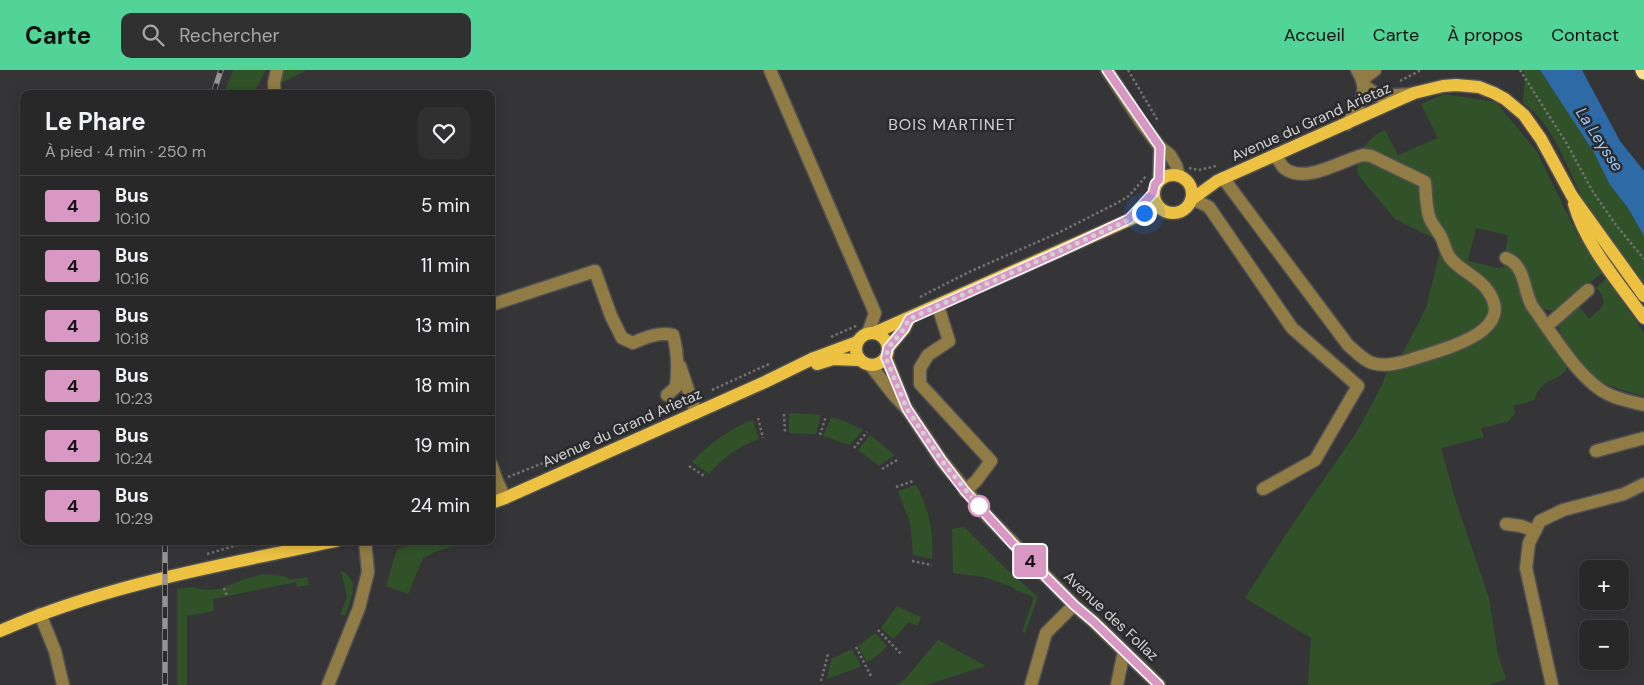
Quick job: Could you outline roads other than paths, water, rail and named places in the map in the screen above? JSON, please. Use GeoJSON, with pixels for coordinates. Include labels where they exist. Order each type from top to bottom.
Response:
{"type":"FeatureCollection","features":[{"type":"Feature","properties":{"kind":"main road","name":"Avenue du Grand Arietaz"},"geometry":{"type":"LineString","coordinates":[[1191,200],[1220,180],[1414,94],[1443,86],[1479,87],[1505,99],[1524,115],[1537,133],[1572,196],[1644,296]]}},
{"type":"Feature","properties":{"kind":"main road"},"geometry":{"type":"LineString","coordinates":[[1159,173],[1181,174],[1192,194],[1191,200],[1183,210],[1177,213],[1164,211],[1158,207],[1153,193],[1159,173]]}},
{"type":"Feature","properties":{"kind":"main road","name":"Avenue du Grand Arietaz"},"geometry":{"type":"LineString","coordinates":[[1181,174],[1220,180]]}},
{"type":"Feature","properties":{"kind":"main road"},"geometry":{"type":"LineString","coordinates":[[1129,219],[1153,193]]}},
{"type":"Feature","properties":{"kind":"main road","name":"Avenue du Grand Arietaz"},"geometry":{"type":"LineString","coordinates":[[1572,196],[1578,219],[1590,241],[1644,318]]}},
{"type":"Feature","properties":{"kind":"main road"},"geometry":{"type":"LineString","coordinates":[[909,319],[882,362],[871,366],[859,360],[855,351],[860,338],[909,319],[1158,207]]}},
{"type":"Feature","properties":{"kind":"main road"},"geometry":{"type":"LineString","coordinates":[[871,333],[884,338],[887,353]]}},
{"type":"Feature","properties":{"kind":"main road","name":"Avenue du Grand Arietaz"},"geometry":{"type":"LineString","coordinates":[[495,502],[696,414],[814,358],[857,342]]}},
{"type":"Feature","properties":{"kind":"main road","name":"Avenue du Grand Arietaz"},"geometry":{"type":"LineString","coordinates":[[765,382],[834,359],[859,360]]}},
{"type":"Feature","properties":{"kind":"main road"},"geometry":{"type":"LineString","coordinates":[[0,631],[75,602],[185,572],[317,545]]}},
{"type":"Feature","properties":{"kind":"street"},"geometry":{"type":"LineString","coordinates":[[275,90],[276,70]]}},
{"type":"Feature","properties":{"kind":"street"},"geometry":{"type":"LineString","coordinates":[[770,70],[875,313],[871,333]]}},
{"type":"Feature","properties":{"kind":"street"},"geometry":{"type":"LineString","coordinates":[[1107,70],[1141,122],[1160,147],[1170,155],[1181,174]]}},
{"type":"Feature","properties":{"kind":"street"},"geometry":{"type":"LineString","coordinates":[[1361,78],[1375,70]]}},
{"type":"Feature","properties":{"kind":"street"},"geometry":{"type":"LineString","coordinates":[[1361,78],[1379,96],[1414,94]]}},
{"type":"Feature","properties":{"kind":"street"},"geometry":{"type":"LineString","coordinates":[[1347,124],[1357,110],[1364,95],[1361,78]]}},
{"type":"Feature","properties":{"kind":"street"},"geometry":{"type":"LineString","coordinates":[[1159,173],[1160,147]]}},
{"type":"Feature","properties":{"kind":"street"},"geometry":{"type":"LineString","coordinates":[[1220,180],[1348,345],[1371,363],[1383,365],[1401,363],[1453,346],[1484,330],[1491,323],[1495,307],[1492,297],[1481,281],[1458,266],[1448,255],[1441,237],[1429,218],[1425,182],[1371,156],[1363,155],[1311,174],[1296,174],[1284,168],[1275,155]]}},
{"type":"Feature","properties":{"kind":"street"},"geometry":{"type":"LineString","coordinates":[[1191,200],[1209,207],[1213,212],[1292,328],[1358,386],[1314,460],[1263,489]]}},
{"type":"Feature","properties":{"kind":"street"},"geometry":{"type":"LineString","coordinates":[[1506,258],[1511,260],[1521,272],[1527,296],[1577,368],[1596,386],[1610,395],[1644,405]]}},
{"type":"Feature","properties":{"kind":"street"},"geometry":{"type":"LineString","coordinates":[[495,304],[595,271],[611,316],[622,338],[633,343],[647,337],[665,333],[673,334],[677,346],[676,387],[667,395]]}},
{"type":"Feature","properties":{"kind":"street"},"geometry":{"type":"LineString","coordinates":[[1547,326],[1588,290]]}},
{"type":"Feature","properties":{"kind":"street"},"geometry":{"type":"LineString","coordinates":[[938,306],[948,341],[928,355],[920,368],[920,384],[991,461],[965,491]]}},
{"type":"Feature","properties":{"kind":"street","name":"Avenue des Follaz"},"geometry":{"type":"LineString","coordinates":[[887,353],[907,409]]}},
{"type":"Feature","properties":{"kind":"street"},"geometry":{"type":"LineString","coordinates":[[677,357],[696,414]]}},
{"type":"Feature","properties":{"kind":"street","name":"Avenue des Follaz"},"geometry":{"type":"LineString","coordinates":[[871,366],[907,409],[965,491],[1013,544],[1074,605],[1159,685]]}},
{"type":"Feature","properties":{"kind":"street"},"geometry":{"type":"LineString","coordinates":[[1596,451],[1644,438]]}},
{"type":"Feature","properties":{"kind":"street"},"geometry":{"type":"LineString","coordinates":[[495,475],[505,498]]}},
{"type":"Feature","properties":{"kind":"street"},"geometry":{"type":"LineString","coordinates":[[1552,685],[1526,568],[1529,543],[1540,521],[1564,510],[1624,494],[1644,484]]}},
{"type":"Feature","properties":{"kind":"street"},"geometry":{"type":"LineString","coordinates":[[1506,524],[1521,526],[1535,531]]}},
{"type":"Feature","properties":{"kind":"street"},"geometry":{"type":"LineString","coordinates":[[328,685],[359,608],[368,572],[365,545]]}},
{"type":"Feature","properties":{"kind":"street"},"geometry":{"type":"LineString","coordinates":[[1031,685],[1046,633],[1074,605]]}},
{"type":"Feature","properties":{"kind":"street"},"geometry":{"type":"LineString","coordinates":[[40,614],[48,629],[63,685]]}},
{"type":"Feature","properties":{"kind":"street"},"geometry":{"type":"LineString","coordinates":[[1117,685],[1124,651]]}},
{"type":"Feature","properties":{"kind":"water","name":"La Leysse"},"geometry":{"type":"Polygon","coordinates":[[[1540,70],[1582,70],[1620,141],[1644,171],[1644,236],[1628,208],[1610,185],[1593,151],[1540,70]]]}},
{"type":"Feature","properties":{"kind":"railway"},"geometry":{"type":"LineString","coordinates":[[214,90],[221,70]]}},
{"type":"Feature","properties":{"kind":"railway"},"geometry":{"type":"LineString","coordinates":[[165,545],[165,685]]}},
{"type":"Feature","properties":{"kind":"district","name":"BOIS MARTINET"},"geometry":{"type":"Point","coordinates":[952,124]}}]}
